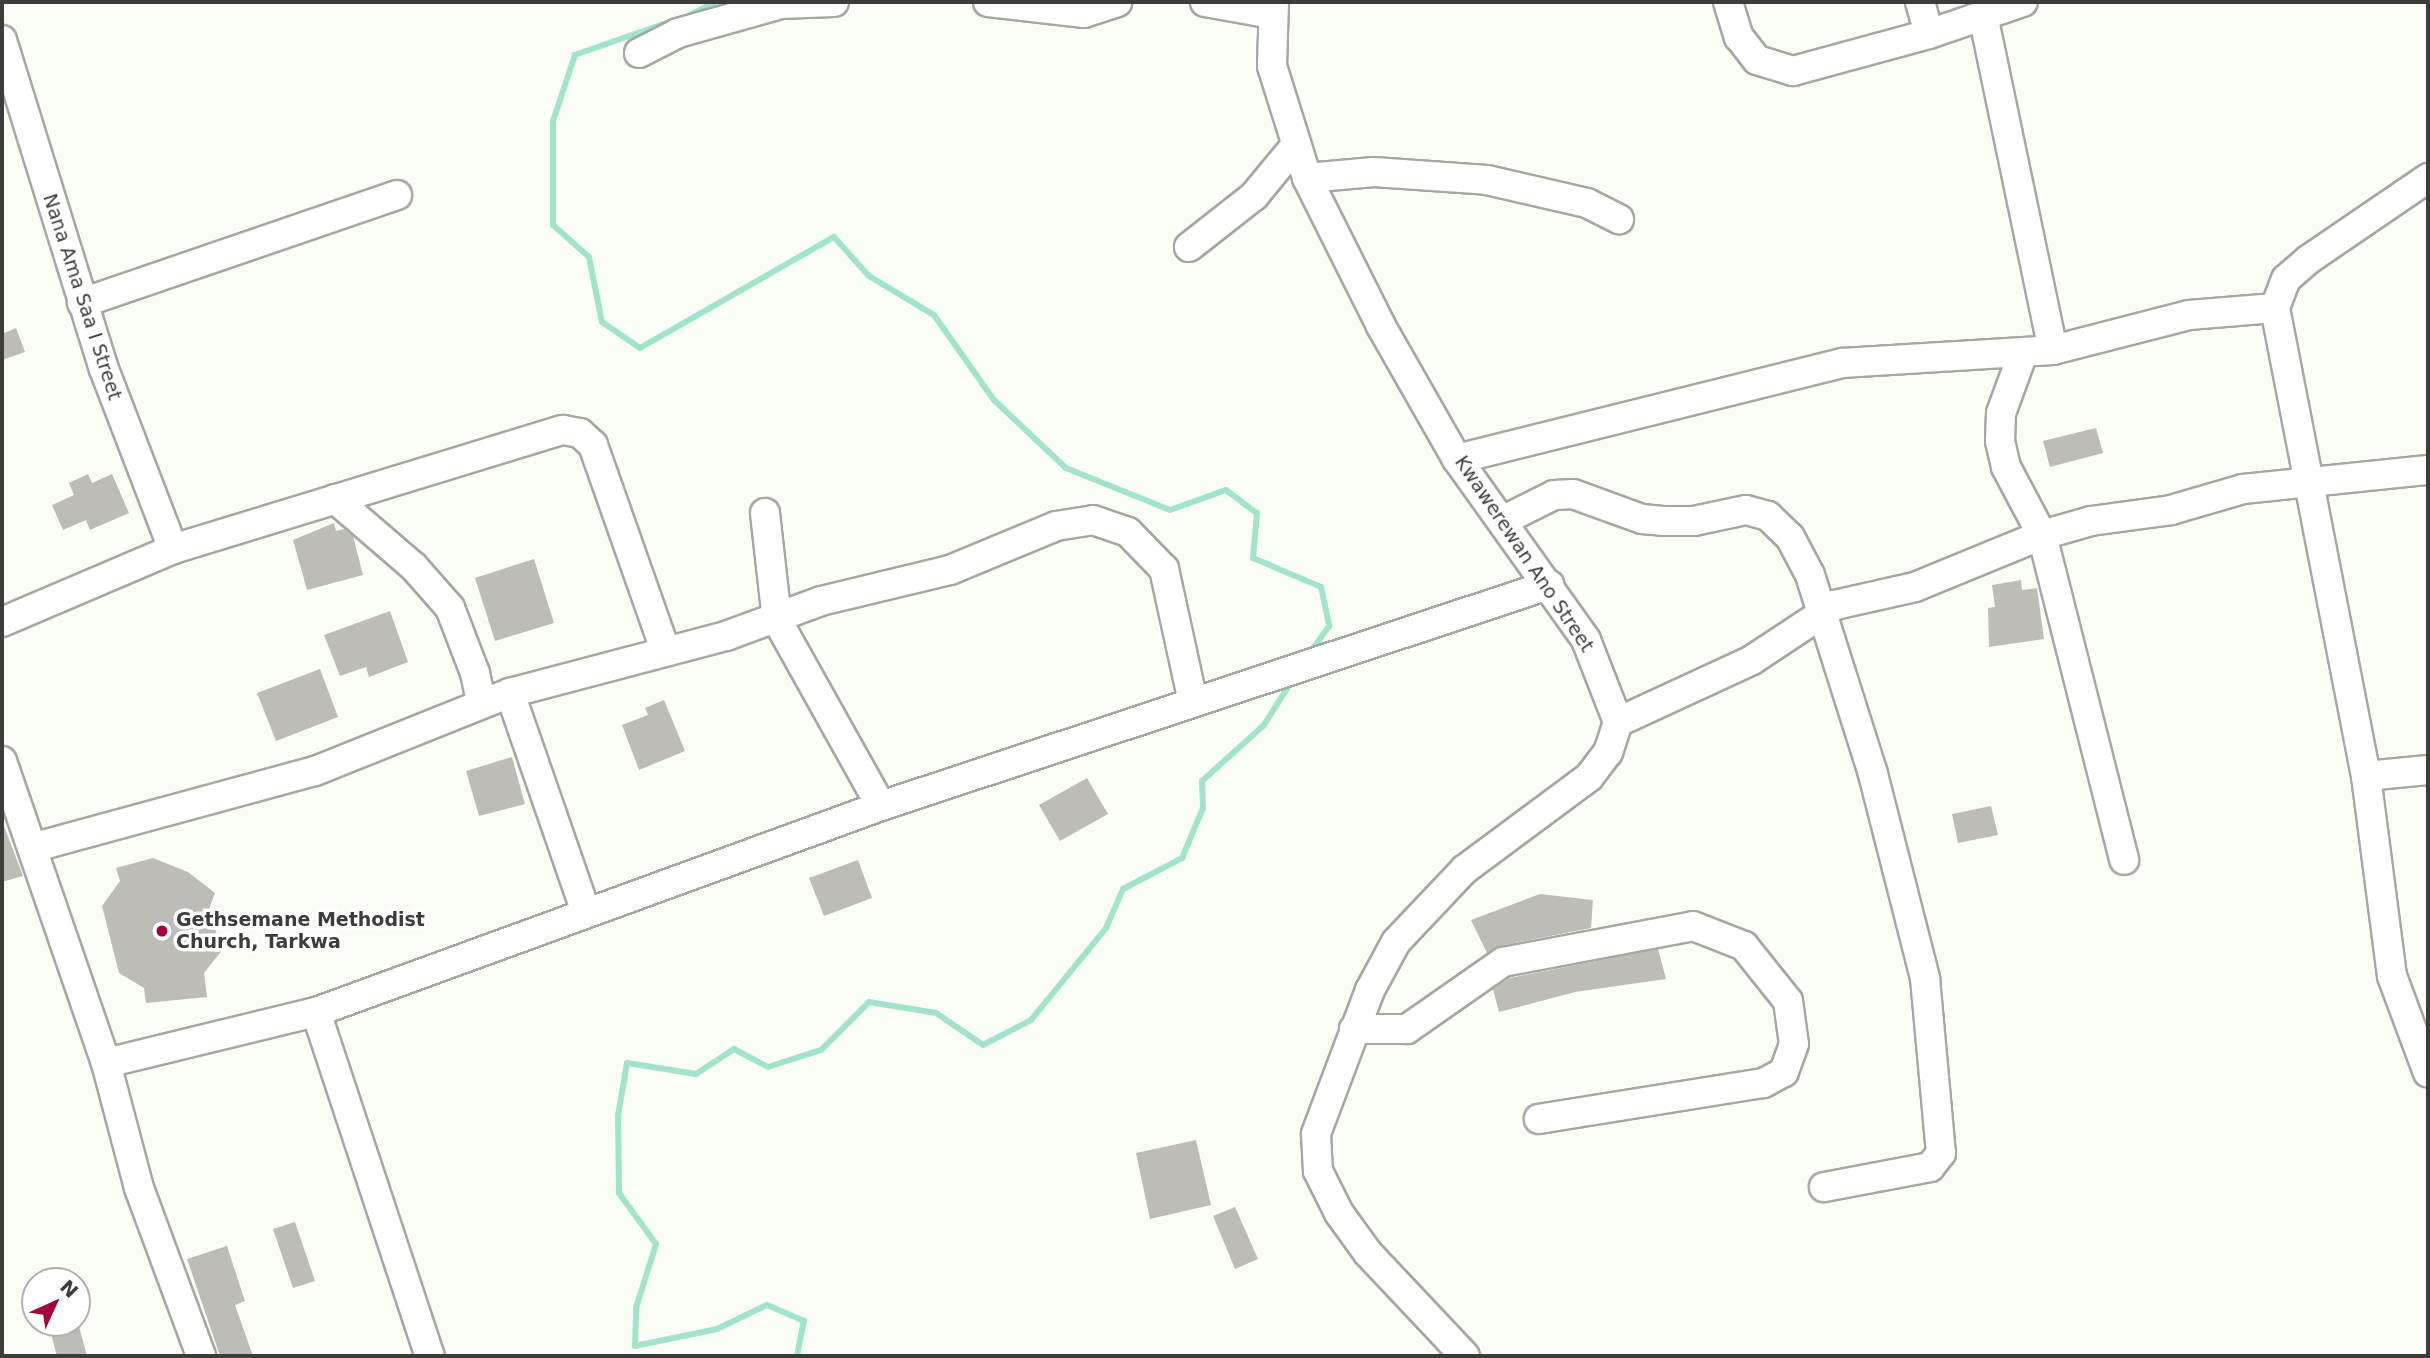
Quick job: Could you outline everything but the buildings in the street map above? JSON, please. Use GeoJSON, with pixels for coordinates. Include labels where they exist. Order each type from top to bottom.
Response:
{"type":"FeatureCollection","features":[{"type":"Feature","properties":{"kind":"street"},"geometry":{"type":"LineString","coordinates":[[639,53],[678,33],[781,4],[834,2]]}},
{"type":"Feature","properties":{"kind":"street"},"geometry":{"type":"LineString","coordinates":[[988,2],[1084,13],[1117,2]]}},
{"type":"Feature","properties":{"kind":"street"},"geometry":{"type":"LineString","coordinates":[[1205,2],[1273,8]]}},
{"type":"Feature","properties":{"kind":"street"},"geometry":{"type":"LineString","coordinates":[[1728,2],[1740,37],[1757,61],[1793,71],[1929,34],[2023,2]]}},
{"type":"Feature","properties":{"kind":"street"},"geometry":{"type":"LineString","coordinates":[[1920,2],[1929,34]]}},
{"type":"Feature","properties":{"kind":"street","name":"Kwawerewan Ano Street"},"geometry":{"type":"LineString","coordinates":[[1273,8],[1272,66],[1307,178],[1381,326],[1457,459],[1504,520],[1586,640],[1618,722]]}},
{"type":"Feature","properties":{"kind":"street"},"geometry":{"type":"LineString","coordinates":[[1983,15],[2053,350]]}},
{"type":"Feature","properties":{"kind":"street","name":"Nana Ama Saa I Street"},"geometry":{"type":"LineString","coordinates":[[2,40],[82,303],[173,549]]}},
{"type":"Feature","properties":{"kind":"street"},"geometry":{"type":"LineString","coordinates":[[1189,247],[1254,196],[1295,146]]}},
{"type":"Feature","properties":{"kind":"street"},"geometry":{"type":"LineString","coordinates":[[1307,178],[1374,172],[1487,180],[1587,203],[1619,219]]}},
{"type":"Feature","properties":{"kind":"street"},"geometry":{"type":"LineString","coordinates":[[2428,178],[2308,260],[2286,279],[2274,307],[2311,481],[2366,776],[2392,976],[2428,1073]]}},
{"type":"Feature","properties":{"kind":"street"},"geometry":{"type":"LineString","coordinates":[[82,303],[397,195]]}},
{"type":"Feature","properties":{"kind":"street"},"geometry":{"type":"LineString","coordinates":[[1457,459],[1842,363],[2053,350],[2189,315],[2274,307]]}},
{"type":"Feature","properties":{"kind":"street"},"geometry":{"type":"LineString","coordinates":[[2023,353],[2001,414],[2000,441],[2006,467],[2042,536],[2124,860]]}},
{"type":"Feature","properties":{"kind":"street"},"geometry":{"type":"LineString","coordinates":[[2,622],[173,549],[563,430],[580,433],[593,445],[666,652]]}},
{"type":"Feature","properties":{"kind":"street"},"geometry":{"type":"LineString","coordinates":[[1465,1356],[1368,1253],[1339,1213],[1318,1171],[1316,1134],[1370,990],[1404,933],[1465,869],[1589,777],[1608,752],[1618,722],[1752,660],[1795,635],[1821,613],[1848,600],[1915,587],[2042,536],[2091,521],[2171,510],[2243,489],[2428,470]]}},
{"type":"Feature","properties":{"kind":"street"},"geometry":{"type":"LineString","coordinates":[[1504,520],[1554,495],[1573,494],[1642,519],[1694,521],[1746,510],[1768,516],[1790,537],[1810,575],[1873,774],[1925,978],[1941,1153],[1930,1167],[1824,1187]]}},
{"type":"Feature","properties":{"kind":"street"},"geometry":{"type":"LineString","coordinates":[[335,499],[414,567],[450,608],[475,673],[481,702]]}},
{"type":"Feature","properties":{"kind":"street"},"geometry":{"type":"LineString","coordinates":[[765,513],[777,620],[881,806]]}},
{"type":"Feature","properties":{"kind":"street"},"geometry":{"type":"LineString","coordinates":[[35,847],[315,771],[510,692],[777,620],[821,601],[950,570],[1056,526],[1093,520],[1128,532],[1164,569],[1194,702]]}},
{"type":"Feature","properties":{"kind":"street"},"geometry":{"type":"LineString","coordinates":[[106,1063],[316,1012],[881,806],[1549,585]]}},
{"type":"Feature","properties":{"kind":"street"},"geometry":{"type":"LineString","coordinates":[[510,692],[586,912]]}},
{"type":"Feature","properties":{"kind":"street"},"geometry":{"type":"LineString","coordinates":[[2,764],[35,847],[106,1063],[139,1188],[201,1356]]}},
{"type":"Feature","properties":{"kind":"street"},"geometry":{"type":"LineString","coordinates":[[2366,776],[2428,771]]}},
{"type":"Feature","properties":{"kind":"street"},"geometry":{"type":"LineString","coordinates":[[1354,1029],[1407,1029],[1503,962],[1693,926],[1744,946],[1788,1001],[1794,1044],[1784,1072],[1763,1083],[1539,1119]]}},
{"type":"Feature","properties":{"kind":"street"},"geometry":{"type":"LineString","coordinates":[[316,1012],[430,1356]]}},
{"type":"Feature","properties":{"kind":"waterway"},"geometry":{"type":"LineString","coordinates":[[686,17],[715,2]]}},
{"type":"Feature","properties":{"kind":"waterway"},"geometry":{"type":"LineString","coordinates":[[672,21],[575,55],[553,121],[553,225],[589,257],[602,322],[640,348],[834,237],[869,276],[934,315],[994,400],[1066,468],[1170,510],[1226,490],[1257,513],[1253,558],[1321,587],[1329,626],[1310,653]]}},
{"type":"Feature","properties":{"kind":"waterway"},"geometry":{"type":"LineString","coordinates":[[797,1356],[804,1321],[767,1305],[717,1329],[635,1346],[636,1308],[656,1244],[619,1193],[618,1116],[627,1063],[696,1074],[734,1049],[768,1067],[821,1050],[869,1002],[936,1013],[983,1045],[1031,1020],[1106,928],[1123,889],[1182,858],[1203,808],[1202,781],[1264,725],[1293,679]]}},
{"type":"Feature","properties":{"kind":"place","name":"Gethsemane Methodist Church, Tarkwa"},"geometry":{"type":"Point","coordinates":[162,931]}}]}
